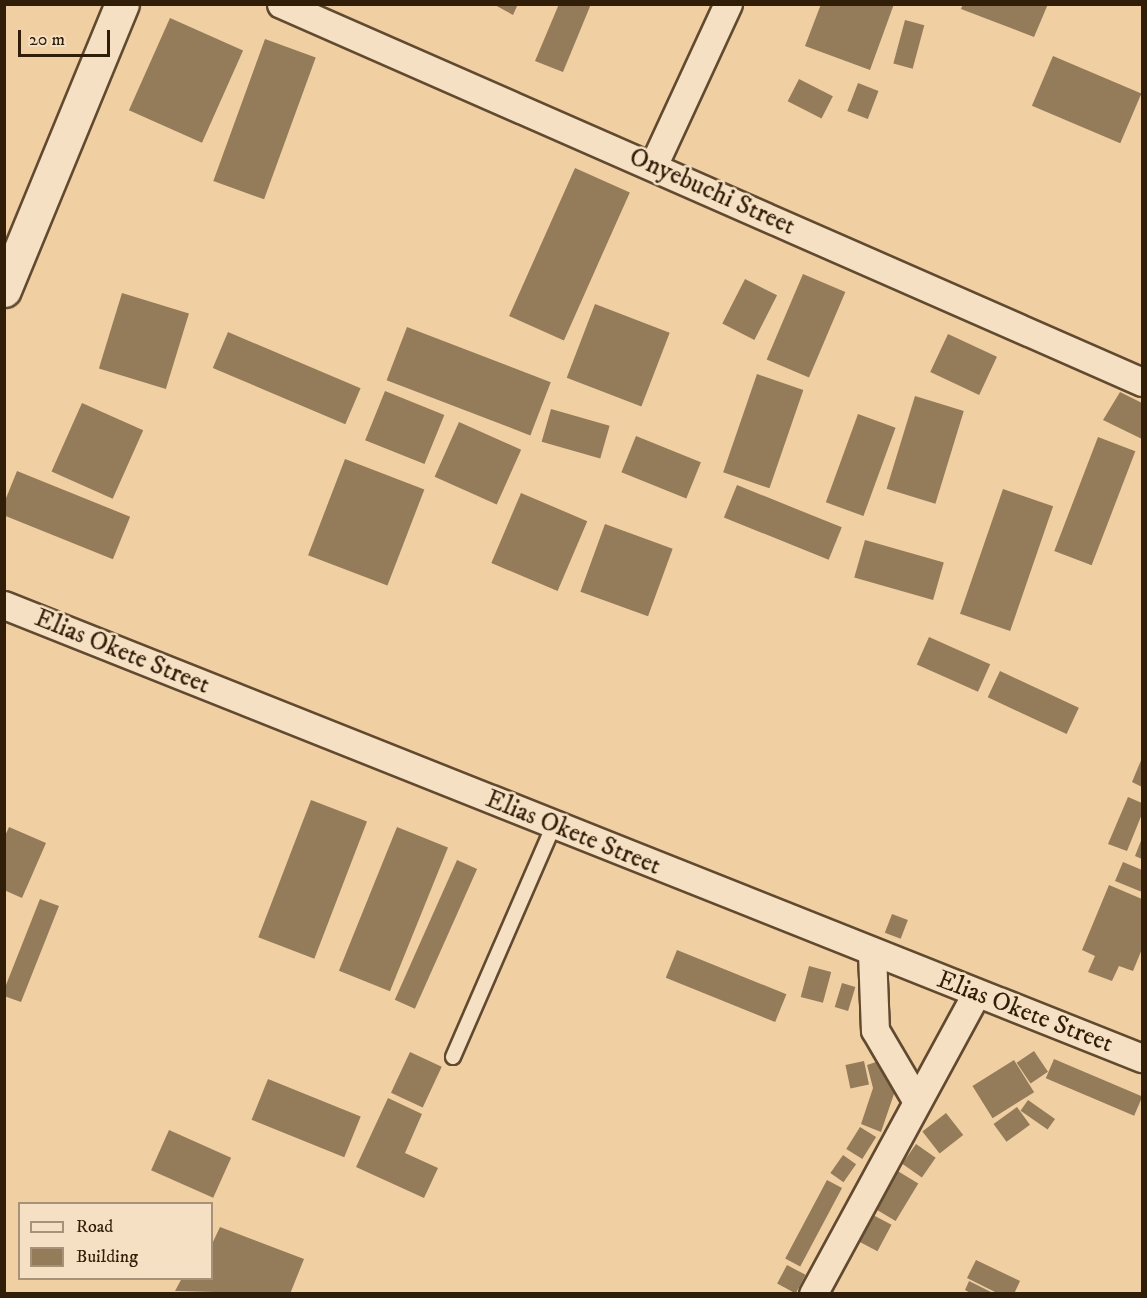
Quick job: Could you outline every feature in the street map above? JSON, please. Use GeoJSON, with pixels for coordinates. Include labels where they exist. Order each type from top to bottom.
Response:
{"type":"FeatureCollection","features":[{"type":"Feature","properties":{"kind":"street"},"geometry":{"type":"LineString","coordinates":[[4,290],[122,4]]}},
{"type":"Feature","properties":{"kind":"street","name":"Onyebuchi Street"},"geometry":{"type":"LineString","coordinates":[[281,4],[1143,382]]}},
{"type":"Feature","properties":{"kind":"street"},"geometry":{"type":"LineString","coordinates":[[653,166],[728,4]]}},
{"type":"Feature","properties":{"kind":"street","name":"Elias Okete Street"},"geometry":{"type":"LineString","coordinates":[[4,605],[872,953],[1143,1058]]}},
{"type":"Feature","properties":{"kind":"street"},"geometry":{"type":"LineString","coordinates":[[872,953],[875,1030],[916,1100]]}},
{"type":"Feature","properties":{"kind":"street"},"geometry":{"type":"LineString","coordinates":[[813,1293],[916,1100],[976,994]]}},
{"type":"Feature","properties":{"kind":"lane"},"geometry":{"type":"LineString","coordinates":[[453,1057],[554,825]]}},
{"type":"Feature","properties":{"kind":"building"},"geometry":{"type":"Polygon","coordinates":[[[493,4],[518,4],[513,15],[493,4]]]}},
{"type":"Feature","properties":{"kind":"building"},"geometry":{"type":"Polygon","coordinates":[[[559,4],[591,4],[563,72],[535,61],[559,4]]]}},
{"type":"Feature","properties":{"kind":"building"},"geometry":{"type":"Polygon","coordinates":[[[821,4],[894,4],[870,70],[805,46],[821,4]]]}},
{"type":"Feature","properties":{"kind":"building"},"geometry":{"type":"Polygon","coordinates":[[[963,4],[1048,4],[1034,37],[961,9],[963,4]]]}},
{"type":"Feature","properties":{"kind":"building"},"geometry":{"type":"Polygon","coordinates":[[[170,18],[243,51],[202,143],[129,110],[170,18]]]}},
{"type":"Feature","properties":{"kind":"building"},"geometry":{"type":"Polygon","coordinates":[[[905,20],[924,25],[913,69],[893,63],[905,20]]]}},
{"type":"Feature","properties":{"kind":"building"},"geometry":{"type":"Polygon","coordinates":[[[265,39],[316,57],[264,199],[213,181],[265,39]]]}},
{"type":"Feature","properties":{"kind":"building"},"geometry":{"type":"Polygon","coordinates":[[[1053,56],[1141,94],[1120,143],[1032,106],[1053,56]]]}},
{"type":"Feature","properties":{"kind":"building"},"geometry":{"type":"Polygon","coordinates":[[[799,79],[833,96],[822,119],[788,101],[799,79]]]}},
{"type":"Feature","properties":{"kind":"building"},"geometry":{"type":"Polygon","coordinates":[[[858,83],[879,91],[868,119],[847,111],[858,83]]]}},
{"type":"Feature","properties":{"kind":"building"},"geometry":{"type":"Polygon","coordinates":[[[575,168],[630,192],[564,340],[509,316],[575,168]]]}},
{"type":"Feature","properties":{"kind":"building"},"geometry":{"type":"Polygon","coordinates":[[[803,274],[845,292],[809,378],[767,360],[803,274]]]}},
{"type":"Feature","properties":{"kind":"building"},"geometry":{"type":"Polygon","coordinates":[[[745,279],[777,295],[754,340],[722,324],[745,279]]]}},
{"type":"Feature","properties":{"kind":"building"},"geometry":{"type":"Polygon","coordinates":[[[122,293],[189,313],[166,389],[99,369],[122,293]]]}},
{"type":"Feature","properties":{"kind":"building"},"geometry":{"type":"Polygon","coordinates":[[[595,304],[670,333],[641,406],[567,378],[595,304]]]}},
{"type":"Feature","properties":{"kind":"building"},"geometry":{"type":"Polygon","coordinates":[[[407,327],[551,382],[530,435],[387,380],[407,327]]]}},
{"type":"Feature","properties":{"kind":"building"},"geometry":{"type":"Polygon","coordinates":[[[228,332],[361,388],[345,424],[213,368],[228,332]]]}},
{"type":"Feature","properties":{"kind":"building"},"geometry":{"type":"Polygon","coordinates":[[[948,334],[997,357],[979,395],[930,372],[948,334]]]}},
{"type":"Feature","properties":{"kind":"building"},"geometry":{"type":"Polygon","coordinates":[[[757,374],[803,390],[769,488],[723,472],[757,374]]]}},
{"type":"Feature","properties":{"kind":"building"},"geometry":{"type":"Polygon","coordinates":[[[385,391],[444,415],[424,464],[365,440],[385,391]]]}},
{"type":"Feature","properties":{"kind":"building"},"geometry":{"type":"Polygon","coordinates":[[[1120,392],[1142,403],[1142,439],[1103,420],[1120,392]]]}},
{"type":"Feature","properties":{"kind":"building"},"geometry":{"type":"Polygon","coordinates":[[[915,396],[964,411],[935,504],[887,489],[915,396]]]}},
{"type":"Feature","properties":{"kind":"building"},"geometry":{"type":"Polygon","coordinates":[[[82,403],[143,430],[113,499],[51,472],[82,403]]]}},
{"type":"Feature","properties":{"kind":"building"},"geometry":{"type":"Polygon","coordinates":[[[551,409],[610,426],[600,458],[542,442],[551,409]]]}},
{"type":"Feature","properties":{"kind":"building"},"geometry":{"type":"Polygon","coordinates":[[[858,414],[896,428],[863,516],[826,502],[858,414]]]}},
{"type":"Feature","properties":{"kind":"building"},"geometry":{"type":"Polygon","coordinates":[[[459,422],[521,450],[497,504],[435,477],[459,422]]]}},
{"type":"Feature","properties":{"kind":"building"},"geometry":{"type":"Polygon","coordinates":[[[636,436],[701,462],[686,498],[621,472],[636,436]]]}},
{"type":"Feature","properties":{"kind":"building"},"geometry":{"type":"Polygon","coordinates":[[[1098,437],[1135,451],[1092,565],[1054,551],[1098,437]]]}},
{"type":"Feature","properties":{"kind":"building"},"geometry":{"type":"Polygon","coordinates":[[[345,459],[424,489],[387,586],[308,555],[345,459]]]}},
{"type":"Feature","properties":{"kind":"building"},"geometry":{"type":"Polygon","coordinates":[[[17,471],[130,517],[113,559],[4,515],[4,503],[17,471]]]}},
{"type":"Feature","properties":{"kind":"building"},"geometry":{"type":"Polygon","coordinates":[[[737,485],[842,527],[829,560],[724,517],[737,485]]]}},
{"type":"Feature","properties":{"kind":"building"},"geometry":{"type":"Polygon","coordinates":[[[1003,489],[1053,506],[1010,631],[960,614],[1003,489]]]}},
{"type":"Feature","properties":{"kind":"building"},"geometry":{"type":"Polygon","coordinates":[[[521,493],[587,521],[558,591],[491,563],[521,493]]]}},
{"type":"Feature","properties":{"kind":"building"},"geometry":{"type":"Polygon","coordinates":[[[605,524],[673,549],[648,616],[580,592],[605,524]]]}},
{"type":"Feature","properties":{"kind":"building"},"geometry":{"type":"Polygon","coordinates":[[[865,540],[944,563],[933,600],[854,577],[865,540]]]}},
{"type":"Feature","properties":{"kind":"building"},"geometry":{"type":"Polygon","coordinates":[[[929,637],[990,664],[978,692],[917,664],[929,637]]]}},
{"type":"Feature","properties":{"kind":"building"},"geometry":{"type":"Polygon","coordinates":[[[1000,671],[1079,708],[1067,734],[988,697],[1000,671]]]}},
{"type":"Feature","properties":{"kind":"building"},"geometry":{"type":"Polygon","coordinates":[[[1142,758],[1142,787],[1132,782],[1142,758]]]}},
{"type":"Feature","properties":{"kind":"building"},"geometry":{"type":"Polygon","coordinates":[[[1128,797],[1142,803],[1142,814],[1127,851],[1108,844],[1128,797]]]}},
{"type":"Feature","properties":{"kind":"building"},"geometry":{"type":"Polygon","coordinates":[[[311,800],[367,822],[314,959],[258,937],[311,800]]]}},
{"type":"Feature","properties":{"kind":"building"},"geometry":{"type":"Polygon","coordinates":[[[9,827],[46,843],[22,898],[4,890],[4,838],[9,827]]]}},
{"type":"Feature","properties":{"kind":"building"},"geometry":{"type":"Polygon","coordinates":[[[397,827],[448,848],[390,991],[339,971],[397,827]]]}},
{"type":"Feature","properties":{"kind":"building"},"geometry":{"type":"Polygon","coordinates":[[[1142,838],[1142,859],[1135,856],[1142,838]]]}},
{"type":"Feature","properties":{"kind":"building"},"geometry":{"type":"Polygon","coordinates":[[[457,860],[477,869],[415,1009],[395,1000],[457,860]]]}},
{"type":"Feature","properties":{"kind":"building"},"geometry":{"type":"Polygon","coordinates":[[[1123,862],[1142,870],[1142,892],[1115,881],[1123,862]]]}},
{"type":"Feature","properties":{"kind":"building"},"geometry":{"type":"Polygon","coordinates":[[[1109,885],[1142,899],[1142,949],[1133,971],[1119,966],[1112,981],[1088,972],[1095,956],[1082,950],[1109,885]]]}},
{"type":"Feature","properties":{"kind":"building"},"geometry":{"type":"Polygon","coordinates":[[[40,899],[59,906],[21,1002],[4,996],[4,990],[40,899]]]}},
{"type":"Feature","properties":{"kind":"building"},"geometry":{"type":"Polygon","coordinates":[[[892,914],[908,920],[901,939],[885,933],[892,914]]]}},
{"type":"Feature","properties":{"kind":"building"},"geometry":{"type":"Polygon","coordinates":[[[677,950],[786,994],[775,1022],[666,978],[677,950]]]}},
{"type":"Feature","properties":{"kind":"building"},"geometry":{"type":"Polygon","coordinates":[[[809,966],[831,972],[823,1003],[801,997],[809,966]]]}},
{"type":"Feature","properties":{"kind":"building"},"geometry":{"type":"Polygon","coordinates":[[[842,983],[855,987],[848,1011],[835,1007],[842,983]]]}},
{"type":"Feature","properties":{"kind":"building"},"geometry":{"type":"Polygon","coordinates":[[[1034,1051],[1048,1072],[1031,1083],[1017,1063],[1034,1051]]]}},
{"type":"Feature","properties":{"kind":"building"},"geometry":{"type":"Polygon","coordinates":[[[410,1052],[442,1067],[423,1108],[391,1093],[410,1052]]]}},
{"type":"Feature","properties":{"kind":"building"},"geometry":{"type":"Polygon","coordinates":[[[1054,1059],[1142,1096],[1134,1116],[1046,1078],[1054,1059]]]}},
{"type":"Feature","properties":{"kind":"building"},"geometry":{"type":"Polygon","coordinates":[[[882,1060],[895,1091],[881,1132],[861,1124],[873,1088],[867,1065],[882,1060]]]}},
{"type":"Feature","properties":{"kind":"building"},"geometry":{"type":"Polygon","coordinates":[[[1014,1060],[1034,1092],[993,1118],[972,1086],[1014,1060]]]}},
{"type":"Feature","properties":{"kind":"building"},"geometry":{"type":"Polygon","coordinates":[[[864,1061],[869,1084],[850,1088],[845,1065],[864,1061]]]}},
{"type":"Feature","properties":{"kind":"building"},"geometry":{"type":"Polygon","coordinates":[[[268,1079],[361,1116],[344,1157],[252,1120],[268,1079]]]}},
{"type":"Feature","properties":{"kind":"building"},"geometry":{"type":"Polygon","coordinates":[[[388,1098],[422,1114],[405,1153],[438,1168],[424,1198],[356,1167],[388,1098]]]}},
{"type":"Feature","properties":{"kind":"building"},"geometry":{"type":"Polygon","coordinates":[[[1028,1100],[1055,1119],[1048,1130],[1021,1111],[1028,1100]]]}},
{"type":"Feature","properties":{"kind":"building"},"geometry":{"type":"Polygon","coordinates":[[[1017,1107],[1030,1125],[1006,1142],[994,1124],[1017,1107]]]}},
{"type":"Feature","properties":{"kind":"building"},"geometry":{"type":"Polygon","coordinates":[[[946,1113],[963,1135],[940,1154],[922,1131],[946,1113]]]}},
{"type":"Feature","properties":{"kind":"building"},"geometry":{"type":"Polygon","coordinates":[[[860,1127],[876,1137],[862,1159],[846,1149],[860,1127]]]}},
{"type":"Feature","properties":{"kind":"building"},"geometry":{"type":"Polygon","coordinates":[[[169,1130],[231,1158],[213,1198],[151,1170],[169,1130]]]}},
{"type":"Feature","properties":{"kind":"building"},"geometry":{"type":"Polygon","coordinates":[[[916,1144],[936,1158],[922,1177],[902,1164],[916,1144]]]}},
{"type":"Feature","properties":{"kind":"building"},"geometry":{"type":"Polygon","coordinates":[[[843,1155],[856,1164],[843,1182],[830,1173],[843,1155]]]}},
{"type":"Feature","properties":{"kind":"building"},"geometry":{"type":"Polygon","coordinates":[[[896,1170],[918,1183],[896,1221],[873,1208],[896,1170]]]}},
{"type":"Feature","properties":{"kind":"building"},"geometry":{"type":"Polygon","coordinates":[[[827,1180],[842,1188],[800,1267],[785,1259],[827,1180]]]}},
{"type":"Feature","properties":{"kind":"building"},"geometry":{"type":"Polygon","coordinates":[[[873,1215],[892,1225],[877,1251],[859,1241],[873,1215]]]}},
{"type":"Feature","properties":{"kind":"building"},"geometry":{"type":"Polygon","coordinates":[[[220,1227],[304,1259],[290,1294],[175,1291],[181,1280],[213,1280],[213,1242],[220,1227]]]}},
{"type":"Feature","properties":{"kind":"building"},"geometry":{"type":"Polygon","coordinates":[[[976,1260],[1020,1281],[1014,1294],[999,1294],[967,1278],[976,1260]]]}},
{"type":"Feature","properties":{"kind":"building"},"geometry":{"type":"Polygon","coordinates":[[[787,1265],[806,1275],[796,1293],[777,1284],[787,1265]]]}},
{"type":"Feature","properties":{"kind":"building"},"geometry":{"type":"Polygon","coordinates":[[[969,1281],[995,1294],[972,1294],[965,1290],[969,1281]]]}}]}
